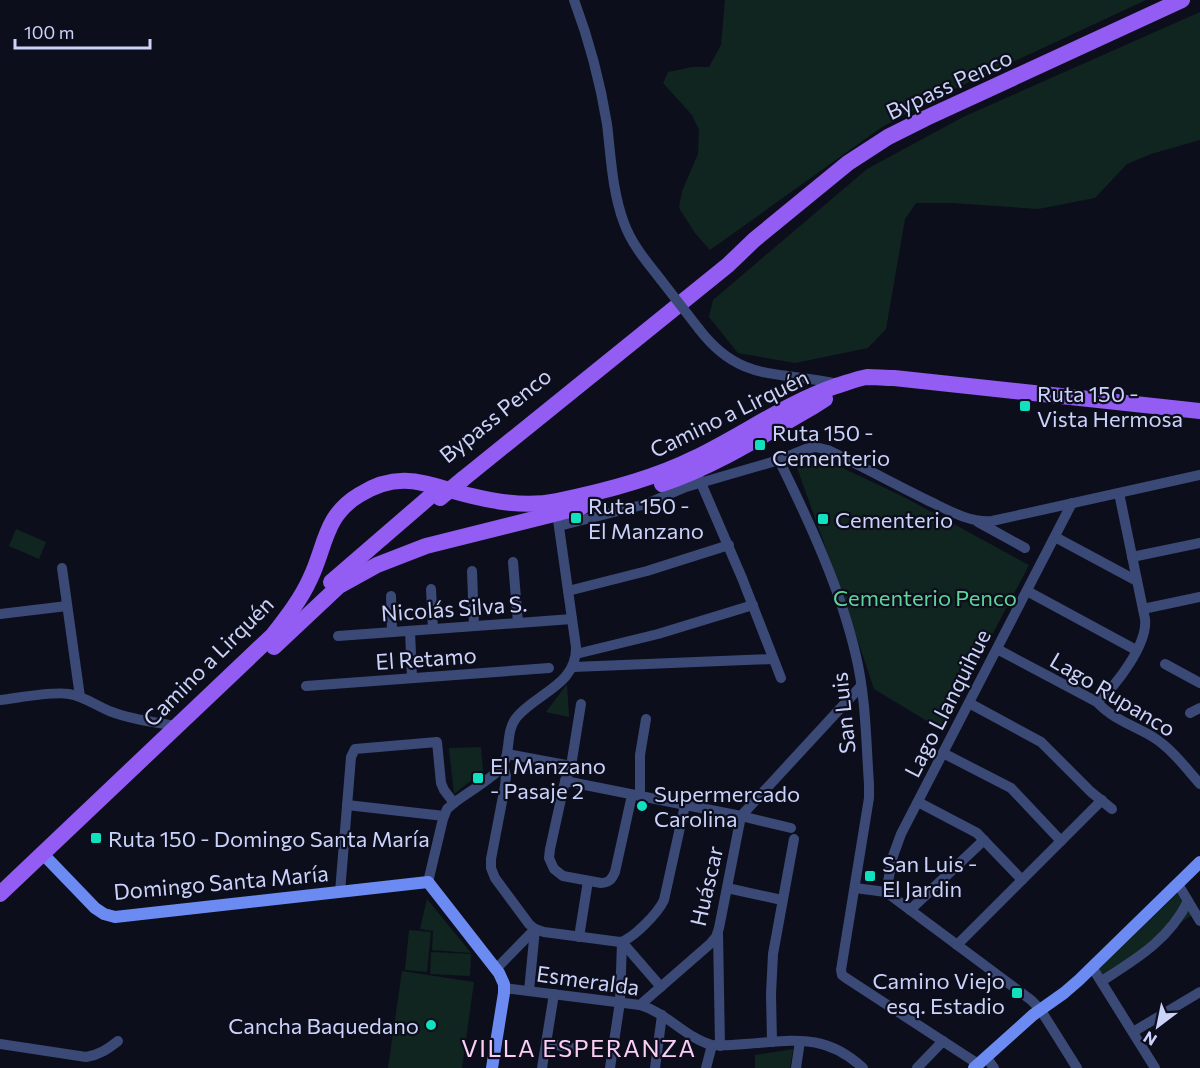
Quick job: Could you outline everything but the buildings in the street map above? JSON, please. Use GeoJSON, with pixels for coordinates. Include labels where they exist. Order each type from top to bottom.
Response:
{"type":"FeatureCollection","features":[{"type":"Feature","properties":{"kind":"main road","name":"Bypass Penco"},"geometry":{"type":"LineString","coordinates":[[339,586],[457,478],[729,255],[754,240],[840,169],[888,137],[926,118],[1182,0]]}},
{"type":"Feature","properties":{"kind":"main road","name":"Camino a Lirquén"},"geometry":{"type":"LineString","coordinates":[[0,908],[46,857],[176,726],[273,635],[308,584],[327,533],[337,515],[351,501],[368,490],[387,483],[411,481],[499,502],[536,504],[561,500],[630,483],[676,467],[801,400],[842,384],[866,378],[894,378],[1200,411]]}},
{"type":"Feature","properties":{"kind":"main road","name":"Camino a Lirquén"},"geometry":{"type":"LineString","coordinates":[[0,894],[46,857],[339,586],[377,565],[410,551],[558,520],[654,487],[699,477],[731,453],[814,406],[842,384]]}},
{"type":"Feature","properties":{"kind":"main road","name":"Bypass Penco"},"geometry":{"type":"LineString","coordinates":[[273,635],[377,542],[436,496]]}},
{"type":"Feature","properties":{"kind":"street"},"geometry":{"type":"LineString","coordinates":[[574,0],[599,80],[614,183],[620,210],[633,242],[699,329],[719,351],[733,362],[752,370],[775,375],[842,384]]}},
{"type":"Feature","properties":{"kind":"street"},"geometry":{"type":"LineString","coordinates":[[780,678],[729,545],[699,477],[779,460],[810,448],[824,448],[1026,548]]}},
{"type":"Feature","properties":{"kind":"street","name":"San Luis"},"geometry":{"type":"LineString","coordinates":[[779,460],[804,510],[843,610],[856,656],[861,686],[869,798],[842,975],[943,1041]]}},
{"type":"Feature","properties":{"kind":"street"},"geometry":{"type":"LineString","coordinates":[[975,521],[992,521],[1200,475]]}},
{"type":"Feature","properties":{"kind":"street"},"geometry":{"type":"LineString","coordinates":[[1097,702],[1118,681],[1145,630],[1143,609],[1119,493]]}},
{"type":"Feature","properties":{"kind":"street","name":"Lago Llanquihue"},"geometry":{"type":"LineString","coordinates":[[886,892],[896,848],[1072,503]]}},
{"type":"Feature","properties":{"kind":"street"},"geometry":{"type":"LineString","coordinates":[[492,1068],[504,988],[501,976],[428,882],[447,809],[503,765],[509,735],[515,720],[565,678],[573,667],[576,654],[558,520]]}},
{"type":"Feature","properties":{"kind":"street"},"geometry":{"type":"LineString","coordinates":[[1055,537],[1137,581]]}},
{"type":"Feature","properties":{"kind":"street"},"geometry":{"type":"LineString","coordinates":[[1132,557],[1200,543]]}},
{"type":"Feature","properties":{"kind":"street"},"geometry":{"type":"LineString","coordinates":[[568,591],[648,571],[729,545]]}},
{"type":"Feature","properties":{"kind":"street"},"geometry":{"type":"LineString","coordinates":[[513,562],[518,623]]}},
{"type":"Feature","properties":{"kind":"street"},"geometry":{"type":"LineString","coordinates":[[62,568],[80,697]]}},
{"type":"Feature","properties":{"kind":"street"},"geometry":{"type":"LineString","coordinates":[[472,571],[474,626]]}},
{"type":"Feature","properties":{"kind":"street"},"geometry":{"type":"LineString","coordinates":[[431,589],[433,629]]}},
{"type":"Feature","properties":{"kind":"street"},"geometry":{"type":"LineString","coordinates":[[1027,591],[1136,650]]}},
{"type":"Feature","properties":{"kind":"street"},"geometry":{"type":"LineString","coordinates":[[391,596],[392,632]]}},
{"type":"Feature","properties":{"kind":"street"},"geometry":{"type":"LineString","coordinates":[[1143,609],[1200,597]]}},
{"type":"Feature","properties":{"kind":"street"},"geometry":{"type":"LineString","coordinates":[[576,654],[658,634],[753,605]]}},
{"type":"Feature","properties":{"kind":"street"},"geometry":{"type":"LineString","coordinates":[[0,615],[67,606]]}},
{"type":"Feature","properties":{"kind":"street","name":"Nicolás Silva S."},"geometry":{"type":"LineString","coordinates":[[338,636],[572,619]]}},
{"type":"Feature","properties":{"kind":"street"},"geometry":{"type":"LineString","coordinates":[[410,631],[412,678]]}},
{"type":"Feature","properties":{"kind":"street","name":"Lago Rupanco"},"geometry":{"type":"LineString","coordinates":[[997,649],[1097,702],[1110,714],[1161,742],[1200,784]]}},
{"type":"Feature","properties":{"kind":"street"},"geometry":{"type":"LineString","coordinates":[[573,667],[773,659]]}},
{"type":"Feature","properties":{"kind":"street"},"geometry":{"type":"LineString","coordinates":[[1165,664],[1200,683]]}},
{"type":"Feature","properties":{"kind":"street","name":"El Retamo"},"geometry":{"type":"LineString","coordinates":[[306,686],[549,668]]}},
{"type":"Feature","properties":{"kind":"street"},"geometry":{"type":"LineString","coordinates":[[741,816],[861,686]]}},
{"type":"Feature","properties":{"kind":"street"},"geometry":{"type":"LineString","coordinates":[[0,700],[62,693],[80,697],[120,715],[176,726]]}},
{"type":"Feature","properties":{"kind":"street"},"geometry":{"type":"LineString","coordinates":[[969,703],[1041,742],[1112,809]]}},
{"type":"Feature","properties":{"kind":"street"},"geometry":{"type":"LineString","coordinates":[[581,704],[571,766],[549,849],[550,861],[554,869],[563,876],[605,883],[614,876],[636,795],[646,719]]}},
{"type":"Feature","properties":{"kind":"street"},"geometry":{"type":"LineString","coordinates":[[340,892],[351,757],[358,748],[437,742],[441,783],[454,803]]}},
{"type":"Feature","properties":{"kind":"street"},"geometry":{"type":"LineString","coordinates":[[943,753],[1011,788],[1061,842]]}},
{"type":"Feature","properties":{"kind":"street"},"geometry":{"type":"LineString","coordinates":[[507,754],[571,766]]}},
{"type":"Feature","properties":{"kind":"street"},"geometry":{"type":"LineString","coordinates":[[503,765],[506,781],[490,868],[529,924],[544,932],[622,942],[630,938],[660,908],[664,900],[684,805]]}},
{"type":"Feature","properties":{"kind":"street"},"geometry":{"type":"LineString","coordinates":[[565,782],[741,816],[792,834],[771,967],[772,1042]]}},
{"type":"Feature","properties":{"kind":"street"},"geometry":{"type":"LineString","coordinates":[[957,945],[1102,800]]}},
{"type":"Feature","properties":{"kind":"street"},"geometry":{"type":"LineString","coordinates":[[918,802],[969,828],[1023,880]]}},
{"type":"Feature","properties":{"kind":"street"},"geometry":{"type":"LineString","coordinates":[[347,805],[444,816]]}},
{"type":"Feature","properties":{"kind":"street","name":"Huáscar"},"geometry":{"type":"LineString","coordinates":[[640,1005],[710,944],[718,933],[741,816]]}},
{"type":"Feature","properties":{"kind":"street"},"geometry":{"type":"LineString","coordinates":[[910,910],[984,840]]}},
{"type":"Feature","properties":{"kind":"street","name":"Domingo Santa María"},"geometry":{"type":"LineString","coordinates":[[46,857],[95,908],[115,917],[428,882]]}},
{"type":"Feature","properties":{"kind":"street"},"geometry":{"type":"LineString","coordinates":[[979,1063],[1040,1009],[1064,993],[1200,862]]}},
{"type":"Feature","properties":{"kind":"street"},"geometry":{"type":"LineString","coordinates":[[579,937],[588,881]]}},
{"type":"Feature","properties":{"kind":"street"},"geometry":{"type":"LineString","coordinates":[[1178,884],[1200,921]]}},
{"type":"Feature","properties":{"kind":"street"},"geometry":{"type":"LineString","coordinates":[[727,888],[782,900]]}},
{"type":"Feature","properties":{"kind":"street"},"geometry":{"type":"LineString","coordinates":[[855,888],[886,892],[1031,1000],[1040,1009],[1077,1068]]}},
{"type":"Feature","properties":{"kind":"street"},"geometry":{"type":"LineString","coordinates":[[1102,981],[1142,956],[1155,944],[1175,923],[1188,901]]}},
{"type":"Feature","properties":{"kind":"street"},"geometry":{"type":"LineString","coordinates":[[496,969],[535,929]]}},
{"type":"Feature","properties":{"kind":"street"},"geometry":{"type":"LineString","coordinates":[[529,991],[535,929]]}},
{"type":"Feature","properties":{"kind":"street"},"geometry":{"type":"LineString","coordinates":[[706,1068],[716,1046],[718,933]]}},
{"type":"Feature","properties":{"kind":"street"},"geometry":{"type":"LineString","coordinates":[[622,942],[661,987]]}},
{"type":"Feature","properties":{"kind":"street"},"geometry":{"type":"LineString","coordinates":[[610,1068],[620,1002],[622,942]]}},
{"type":"Feature","properties":{"kind":"street"},"geometry":{"type":"LineString","coordinates":[[1092,967],[1155,1068]]}},
{"type":"Feature","properties":{"kind":"street","name":"Esmeralda"},"geometry":{"type":"LineString","coordinates":[[504,988],[640,1005],[652,1009],[701,1041],[716,1046]]}},
{"type":"Feature","properties":{"kind":"street"},"geometry":{"type":"LineString","coordinates":[[1133,1032],[1200,992]]}},
{"type":"Feature","properties":{"kind":"street"},"geometry":{"type":"LineString","coordinates":[[542,1068],[554,994]]}},
{"type":"Feature","properties":{"kind":"street"},"geometry":{"type":"LineString","coordinates":[[656,1068],[662,1015]]}},
{"type":"Feature","properties":{"kind":"street"},"geometry":{"type":"LineString","coordinates":[[0,1044],[86,1057],[99,1054],[118,1041]]}},
{"type":"Feature","properties":{"kind":"street"},"geometry":{"type":"LineString","coordinates":[[796,1068],[800,1041]]}},
{"type":"Feature","properties":{"kind":"street"},"geometry":{"type":"LineString","coordinates":[[917,1068],[943,1041],[979,1063],[994,1068]]}},
{"type":"Feature","properties":{"kind":"street"},"geometry":{"type":"LineString","coordinates":[[716,1046],[772,1042],[819,1042],[850,1056],[863,1068]]}},
{"type":"Feature","properties":{"kind":"street"},"geometry":{"type":"LineString","coordinates":[[546,1043],[573,1047]]}},
{"type":"Feature","properties":{"kind":"green space"},"geometry":{"type":"Polygon","coordinates":[[[725,0],[1146,0],[944,94],[882,127],[710,250],[695,233],[679,208],[682,191],[698,154],[699,130],[692,115],[663,83],[668,72],[692,67],[709,67],[721,45],[725,0]]]}},
{"type":"Feature","properties":{"kind":"green space"},"geometry":{"type":"Polygon","coordinates":[[[1200,12],[1200,140],[1151,154],[1127,164],[1095,198],[1038,209],[916,203],[905,219],[886,329],[868,348],[795,363],[738,353],[709,317],[713,300],[867,169],[963,117],[1200,12]]]}},
{"type":"Feature","properties":{"kind":"green space","name":"Cementerio Penco"},"geometry":{"type":"Polygon","coordinates":[[[828,461],[904,497],[1029,565],[942,730],[874,689],[797,468],[828,461]]]}},
{"type":"Feature","properties":{"kind":"green space"},"geometry":{"type":"Polygon","coordinates":[[[16,529],[46,542],[39,559],[9,546],[16,529]]]}},
{"type":"Feature","properties":{"kind":"green space"},"geometry":{"type":"Polygon","coordinates":[[[567,684],[569,717],[546,712],[567,684]]]}},
{"type":"Feature","properties":{"kind":"green space"},"geometry":{"type":"Polygon","coordinates":[[[481,747],[483,771],[454,794],[449,748],[481,747]]]}},
{"type":"Feature","properties":{"kind":"green space"},"geometry":{"type":"Polygon","coordinates":[[[1179,892],[1192,915],[1103,976],[1098,970],[1179,892]]]}},
{"type":"Feature","properties":{"kind":"green space"},"geometry":{"type":"Polygon","coordinates":[[[427,899],[471,953],[432,950],[433,931],[420,929],[427,899]]]}},
{"type":"Feature","properties":{"kind":"green space"},"geometry":{"type":"Polygon","coordinates":[[[409,930],[431,932],[427,972],[405,970],[409,930]]]}},
{"type":"Feature","properties":{"kind":"green space"},"geometry":{"type":"Polygon","coordinates":[[[431,952],[471,954],[470,976],[430,974],[431,952]]]}},
{"type":"Feature","properties":{"kind":"green space","name":"Cancha Baquedano"},"geometry":{"type":"Polygon","coordinates":[[[402,971],[474,982],[462,1068],[388,1068],[402,971]]]}},
{"type":"Feature","properties":{"kind":"green space"},"geometry":{"type":"Polygon","coordinates":[[[793,1049],[790,1068],[755,1068],[755,1055],[793,1049]]]}},
{"type":"Feature","properties":{"kind":"place","name":"Ruta 150 - Vista Hermosa"},"geometry":{"type":"Point","coordinates":[1025,406]}},
{"type":"Feature","properties":{"kind":"place","name":"Ruta 150 - Cementerio"},"geometry":{"type":"Point","coordinates":[760,445]}},
{"type":"Feature","properties":{"kind":"place","name":"Ruta 150 - El Manzano"},"geometry":{"type":"Point","coordinates":[576,518]}},
{"type":"Feature","properties":{"kind":"place","name":"Cementerio"},"geometry":{"type":"Point","coordinates":[823,519]}},
{"type":"Feature","properties":{"kind":"place","name":"El Manzano - Pasaje 2"},"geometry":{"type":"Point","coordinates":[478,778]}},
{"type":"Feature","properties":{"kind":"place","name":"Supermercado Carolina"},"geometry":{"type":"Point","coordinates":[642,806]}},
{"type":"Feature","properties":{"kind":"place","name":"Ruta 150 - Domingo Santa María"},"geometry":{"type":"Point","coordinates":[96,838]}},
{"type":"Feature","properties":{"kind":"place","name":"San Luis - El Jardin"},"geometry":{"type":"Point","coordinates":[870,876]}},
{"type":"Feature","properties":{"kind":"place","name":"Camino Viejo esq. Estadio"},"geometry":{"type":"Point","coordinates":[1017,993]}},
{"type":"Feature","properties":{"kind":"place","name":"Cancha Baquedano"},"geometry":{"type":"Point","coordinates":[431,1025]}},
{"type":"Feature","properties":{"kind":"district","name":"VILLA ESPERANZA"},"geometry":{"type":"Point","coordinates":[579,1047]}}]}
